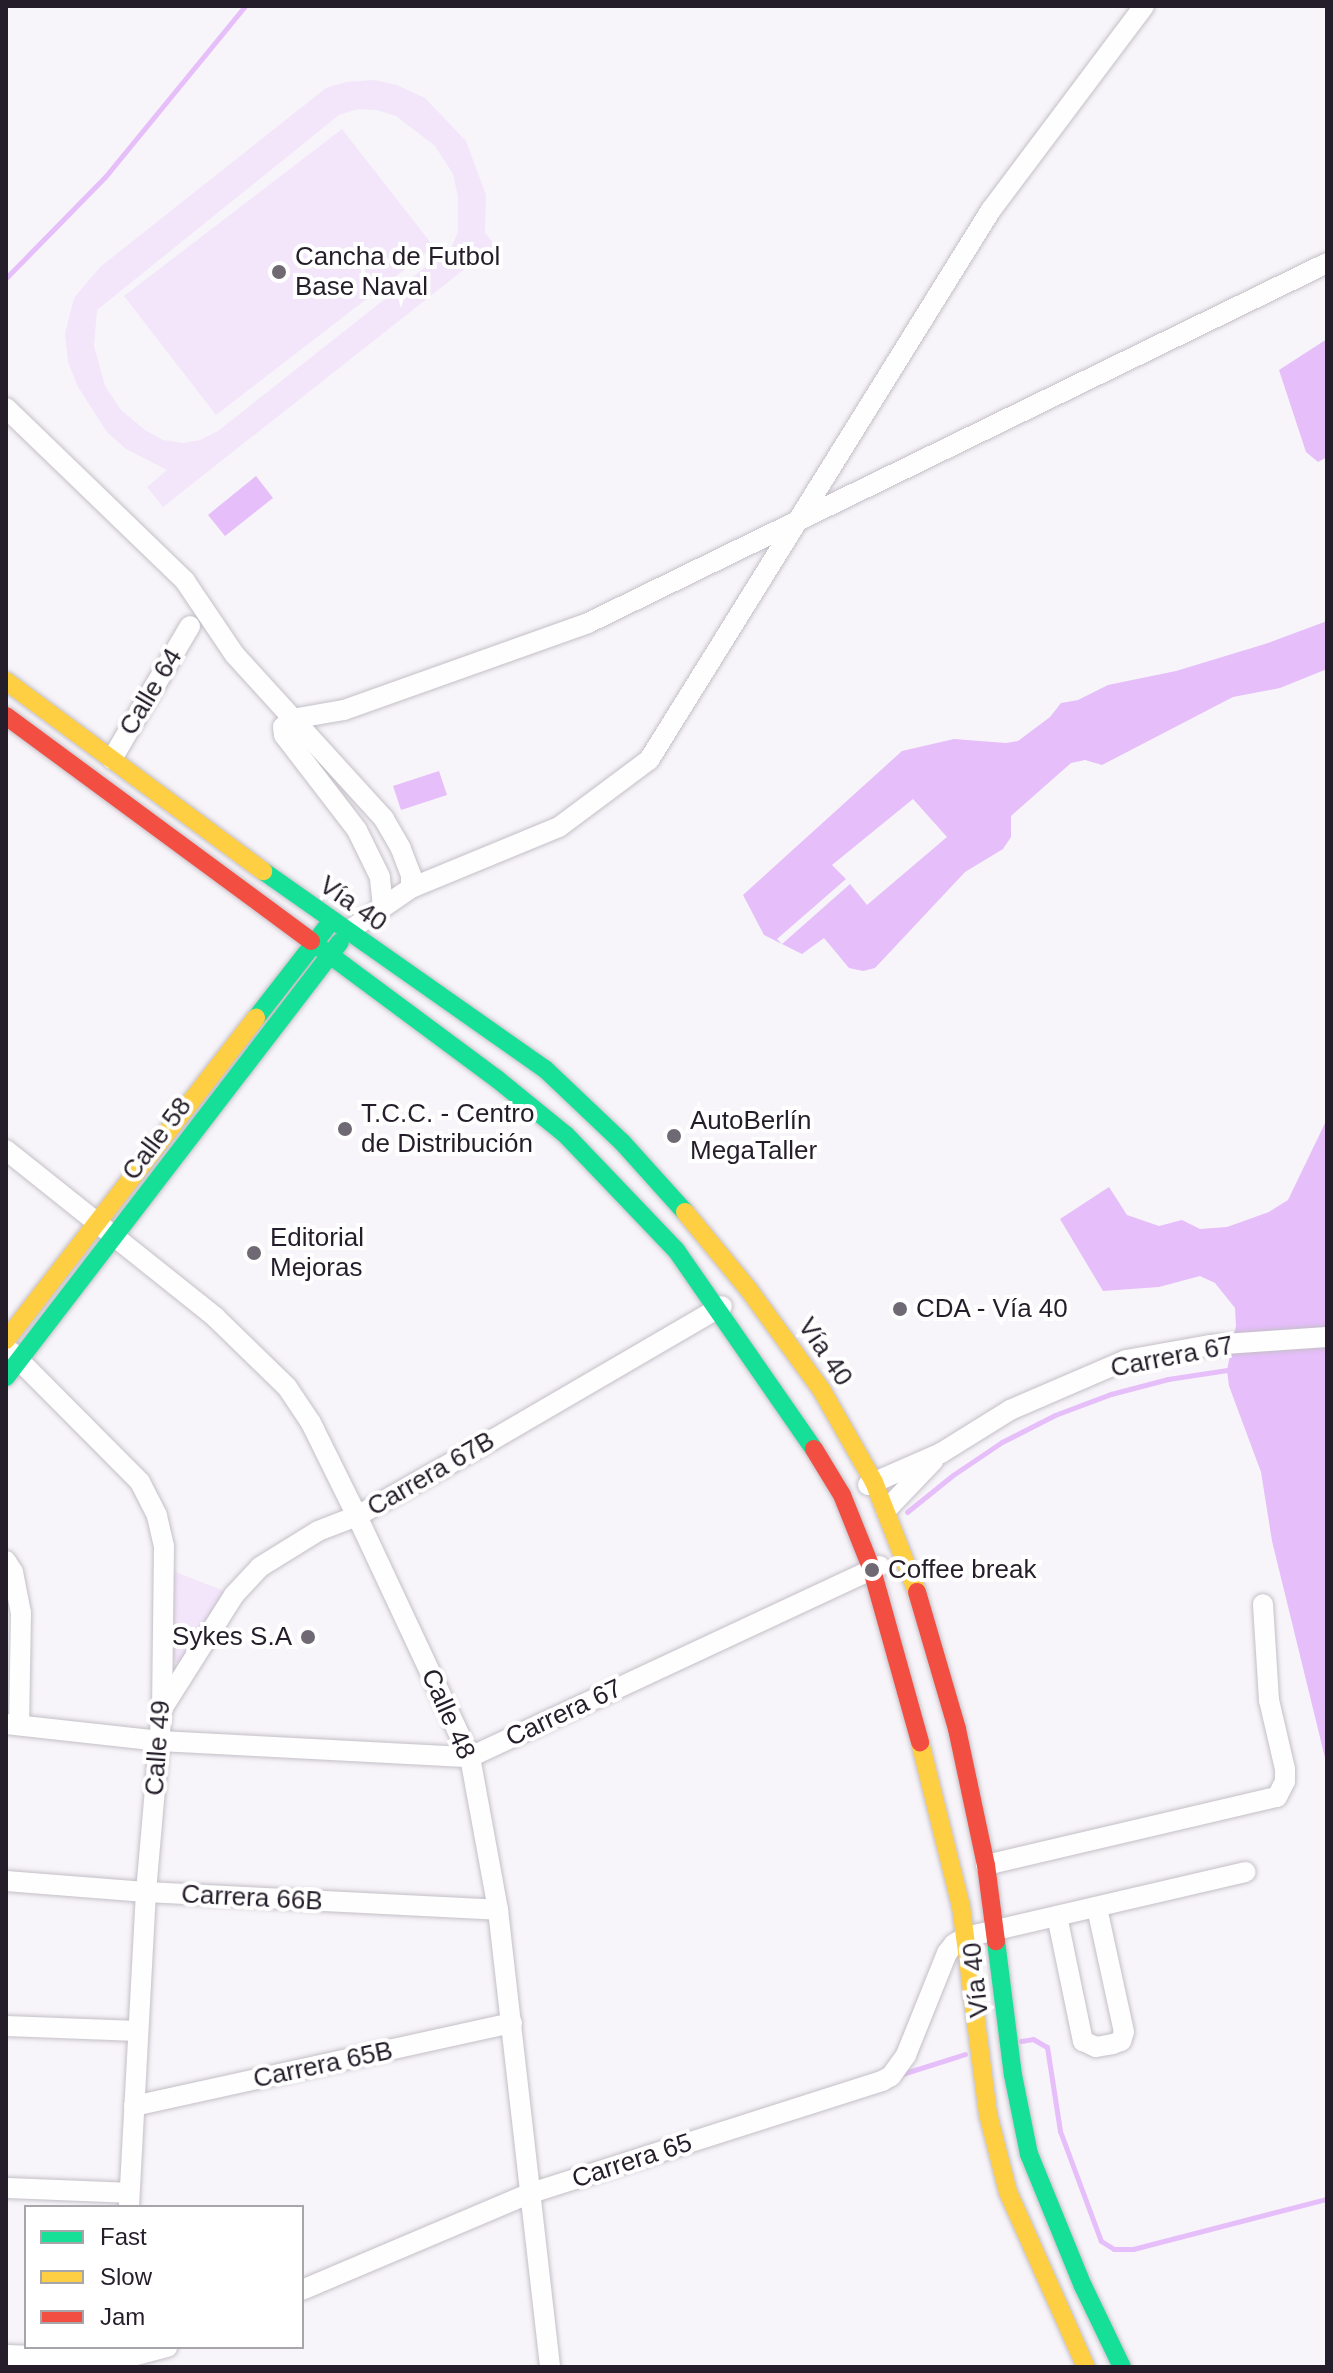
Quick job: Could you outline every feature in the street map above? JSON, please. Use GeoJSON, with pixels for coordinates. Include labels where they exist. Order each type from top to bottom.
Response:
{"type":"FeatureCollection","features":[{"type":"Feature","properties":{"kind":"main road","name":"Vía 40"},"geometry":{"type":"LineString","coordinates":[[6,681],[339,927],[496,1032],[545,1069],[622,1142],[749,1290],[821,1389],[874,1482],[905,1555],[957,1729],[986,1865],[997,1930],[1013,2075],[1029,2154],[1083,2286],[1122,2367]]}},
{"type":"Feature","properties":{"kind":"main road","name":"Vía 40"},"geometry":{"type":"LineString","coordinates":[[6,716],[314,943],[566,1135],[643,1211],[718,1308],[798,1422],[842,1495],[872,1570],[922,1736],[966,1937],[988,2114],[1008,2192],[1086,2367]]}},
{"type":"Feature","properties":{"kind":"main road","name":"Calle 58"},"geometry":{"type":"LineString","coordinates":[[6,1340],[314,943],[339,927]]}},
{"type":"Feature","properties":{"kind":"main road","name":"Calle 58"},"geometry":{"type":"LineString","coordinates":[[6,1377],[13,1354],[115,1237],[330,955],[339,927]]}},
{"type":"Feature","properties":{"kind":"main road"},"geometry":{"type":"LineString","coordinates":[[1052,2296],[1083,2286]]}},
{"type":"Feature","properties":{"kind":"street"},"geometry":{"type":"LineString","coordinates":[[339,927],[383,907],[411,888],[559,827],[649,760],[991,210],[1144,6]]}},
{"type":"Feature","properties":{"kind":"street"},"geometry":{"type":"LineString","coordinates":[[383,907],[380,877],[357,830],[284,735],[283,727],[292,719],[344,710],[566,633],[1327,263]]}},
{"type":"Feature","properties":{"kind":"street"},"geometry":{"type":"LineString","coordinates":[[6,408],[185,581],[235,655],[353,781],[384,819],[411,875],[411,888]]}},
{"type":"Feature","properties":{"kind":"street","name":"Calle 64"},"geometry":{"type":"LineString","coordinates":[[112,759],[190,626]]}},
{"type":"Feature","properties":{"kind":"street","name":"Calle 48"},"geometry":{"type":"LineString","coordinates":[[6,1150],[234,1333],[287,1387],[311,1423],[357,1516],[470,1757],[498,1910],[550,2367]]}},
{"type":"Feature","properties":{"kind":"street","name":"Carrera 67B"},"geometry":{"type":"LineString","coordinates":[[162,1709],[222,1612],[249,1576],[318,1531],[357,1516],[749,1290]]}},
{"type":"Feature","properties":{"kind":"street","name":"Carrera 67"},"geometry":{"type":"LineString","coordinates":[[842,1495],[941,1453],[1010,1410],[1126,1360],[1210,1345],[1327,1337]]}},
{"type":"Feature","properties":{"kind":"street","name":"Calle 49"},"geometry":{"type":"LineString","coordinates":[[13,1354],[140,1482],[157,1516],[164,1546],[162,1709],[146,1892],[129,2200]]}},
{"type":"Feature","properties":{"kind":"street","name":"Carrera 67"},"geometry":{"type":"LineString","coordinates":[[886,1510],[941,1453]]}},
{"type":"Feature","properties":{"kind":"street","name":"Carrera 67"},"geometry":{"type":"LineString","coordinates":[[12,1725],[160,1741],[470,1757],[905,1555]]}},
{"type":"Feature","properties":{"kind":"street"},"geometry":{"type":"LineString","coordinates":[[6,1561],[13,1572],[21,1613],[12,1725]]}},
{"type":"Feature","properties":{"kind":"street"},"geometry":{"type":"LineString","coordinates":[[986,1865],[1277,1797],[1285,1781],[1285,1769],[1269,1700],[1263,1604]]}},
{"type":"Feature","properties":{"kind":"street"},"geometry":{"type":"LineString","coordinates":[[966,1937],[1246,1872]]}},
{"type":"Feature","properties":{"kind":"street","name":"Carrera 66B"},"geometry":{"type":"LineString","coordinates":[[6,1881],[146,1892],[498,1910]]}},
{"type":"Feature","properties":{"kind":"street"},"geometry":{"type":"LineString","coordinates":[[1057,1916],[1083,2041],[1096,2047],[1113,2044],[1121,2041],[1124,2032],[1097,1908]]}},
{"type":"Feature","properties":{"kind":"street","name":"Carrera 65"},"geometry":{"type":"LineString","coordinates":[[304,2289],[528,2194],[882,2081],[891,2076],[906,2055],[947,1953],[966,1937]]}},
{"type":"Feature","properties":{"kind":"street"},"geometry":{"type":"LineString","coordinates":[[928,2004],[974,2004]]}},
{"type":"Feature","properties":{"kind":"street","name":"Carrera 65B"},"geometry":{"type":"LineString","coordinates":[[134,2106],[512,2023]]}},
{"type":"Feature","properties":{"kind":"street"},"geometry":{"type":"LineString","coordinates":[[6,2026],[138,2031]]}},
{"type":"Feature","properties":{"kind":"street"},"geometry":{"type":"LineString","coordinates":[[6,2188],[129,2200]]}},
{"type":"Feature","properties":{"kind":"street"},"geometry":{"type":"LineString","coordinates":[[6,2355],[121,2358],[159,2349]]}},
{"type":"Feature","properties":{"kind":"shaded area"},"geometry":{"type":"Polygon","coordinates":[[[374,80],[397,85],[425,98],[466,141],[486,195],[485,233],[495,245],[163,507],[147,487],[167,470],[126,449],[107,432],[78,387],[68,362],[65,334],[74,298],[100,267],[326,88],[346,82],[374,80]],[[358,109],[339,115],[97,310],[94,346],[105,386],[121,410],[145,430],[163,440],[183,443],[200,440],[218,431],[452,246],[458,232],[458,197],[453,174],[435,146],[396,116],[377,110],[358,109]]]}},
{"type":"Feature","properties":{"kind":"shaded area","name":"Cancha de Futbol Base Naval"},"geometry":{"type":"Polygon","coordinates":[[[342,129],[434,247],[216,415],[124,296],[342,129]]]}},
{"type":"Feature","properties":{"kind":"shaded area"},"geometry":{"type":"Polygon","coordinates":[[[1327,339],[1327,457],[1318,462],[1306,452],[1279,370],[1327,339]]]}},
{"type":"Feature","properties":{"kind":"shaded area"},"geometry":{"type":"Polygon","coordinates":[[[256,476],[273,498],[225,536],[208,515],[256,476]]]}},
{"type":"Feature","properties":{"kind":"shaded area"},"geometry":{"type":"Polygon","coordinates":[[[1327,621],[1327,669],[1280,688],[1233,697],[1102,765],[1085,760],[1071,763],[1011,816],[1011,837],[1003,849],[965,872],[875,968],[863,971],[849,968],[824,938],[802,954],[764,935],[743,895],[902,751],[954,739],[1018,741],[1050,717],[1061,703],[1078,700],[1108,685],[1176,671],[1265,644],[1327,621]]]}},
{"type":"Feature","properties":{"kind":"shaded area"},"geometry":{"type":"Polygon","coordinates":[[[439,771],[447,795],[401,810],[393,786],[439,771]]]}},
{"type":"Feature","properties":{"kind":"shaded area"},"geometry":{"type":"Polygon","coordinates":[[[1327,1119],[1327,1766],[1272,1541],[1261,1472],[1229,1386],[1227,1370],[1236,1326],[1235,1308],[1215,1283],[1200,1276],[1159,1287],[1103,1291],[1060,1219],[1109,1187],[1127,1215],[1159,1226],[1182,1220],[1200,1229],[1227,1227],[1269,1212],[1288,1200],[1327,1119]]]}},
{"type":"Feature","properties":{"kind":"shaded area"},"geometry":{"type":"Polygon","coordinates":[[[173,1571],[227,1592],[181,1663],[169,1660],[173,1571]]]}},
{"type":"Feature","properties":{"kind":"pier"},"geometry":{"type":"Polygon","coordinates":[[[913,799],[947,837],[867,905],[850,884],[782,944],[777,939],[846,879],[832,865],[913,799]]]}},
{"type":"Feature","properties":{"kind":"waterway"},"geometry":{"type":"LineString","coordinates":[[6,278],[105,177],[245,6]]}},
{"type":"Feature","properties":{"kind":"waterway"},"geometry":{"type":"LineString","coordinates":[[907,1512],[953,1475],[1002,1442],[1055,1415],[1111,1394],[1168,1379],[1227,1370]]}},
{"type":"Feature","properties":{"kind":"waterway"},"geometry":{"type":"LineString","coordinates":[[1021,2041],[1033,2039],[1047,2047],[1060,2131],[1101,2241],[1114,2249],[1133,2249],[1327,2199]]}},
{"type":"Feature","properties":{"kind":"waterway"},"geometry":{"type":"LineString","coordinates":[[902,2074],[965,2054]]}},
{"type":"Feature","properties":{"kind":"traffic: fast"},"geometry":{"type":"LineString","coordinates":[[263,871],[545,1069],[622,1142],[685,1212]]}},
{"type":"Feature","properties":{"kind":"traffic: fast"},"geometry":{"type":"LineString","coordinates":[[256,1018],[326,928]]}},
{"type":"Feature","properties":{"kind":"traffic: fast"},"geometry":{"type":"LineString","coordinates":[[311,941],[497,1079],[566,1135],[676,1250],[814,1449]]}},
{"type":"Feature","properties":{"kind":"traffic: fast"},"geometry":{"type":"LineString","coordinates":[[6,1377],[340,942]]}},
{"type":"Feature","properties":{"kind":"traffic: fast"},"geometry":{"type":"LineString","coordinates":[[996,1941],[1013,2075],[1029,2154],[1083,2286],[1122,2367]]}},
{"type":"Feature","properties":{"kind":"traffic: slow"},"geometry":{"type":"LineString","coordinates":[[6,681],[263,871]]}},
{"type":"Feature","properties":{"kind":"traffic: slow"},"geometry":{"type":"LineString","coordinates":[[6,1340],[256,1018]]}},
{"type":"Feature","properties":{"kind":"traffic: slow"},"geometry":{"type":"LineString","coordinates":[[685,1212],[749,1290],[821,1389],[874,1482],[917,1592]]}},
{"type":"Feature","properties":{"kind":"traffic: slow"},"geometry":{"type":"LineString","coordinates":[[920,1742],[961,1906],[988,2114],[1008,2192],[1086,2367]]}},
{"type":"Feature","properties":{"kind":"traffic: jam"},"geometry":{"type":"LineString","coordinates":[[6,716],[311,941]]}},
{"type":"Feature","properties":{"kind":"traffic: jam"},"geometry":{"type":"LineString","coordinates":[[814,1449],[842,1495],[872,1570],[920,1742]]}},
{"type":"Feature","properties":{"kind":"traffic: jam"},"geometry":{"type":"LineString","coordinates":[[917,1592],[957,1729],[986,1865],[996,1941]]}},
{"type":"Feature","properties":{"kind":"place","name":"Cancha de Futbol Base Naval"},"geometry":{"type":"Point","coordinates":[279,272]}},
{"type":"Feature","properties":{"kind":"place","name":"T.C.C. - Centro de Distribución"},"geometry":{"type":"Point","coordinates":[345,1129]}},
{"type":"Feature","properties":{"kind":"place","name":"AutoBerlín MegaTaller"},"geometry":{"type":"Point","coordinates":[674,1136]}},
{"type":"Feature","properties":{"kind":"place","name":"Editorial Mejoras"},"geometry":{"type":"Point","coordinates":[254,1253]}},
{"type":"Feature","properties":{"kind":"place","name":"CDA - Vía 40"},"geometry":{"type":"Point","coordinates":[900,1309]}},
{"type":"Feature","properties":{"kind":"place","name":"Coffee break"},"geometry":{"type":"Point","coordinates":[872,1570]}},
{"type":"Feature","properties":{"kind":"place","name":"Sykes S.A"},"geometry":{"type":"Point","coordinates":[308,1637]}}]}
